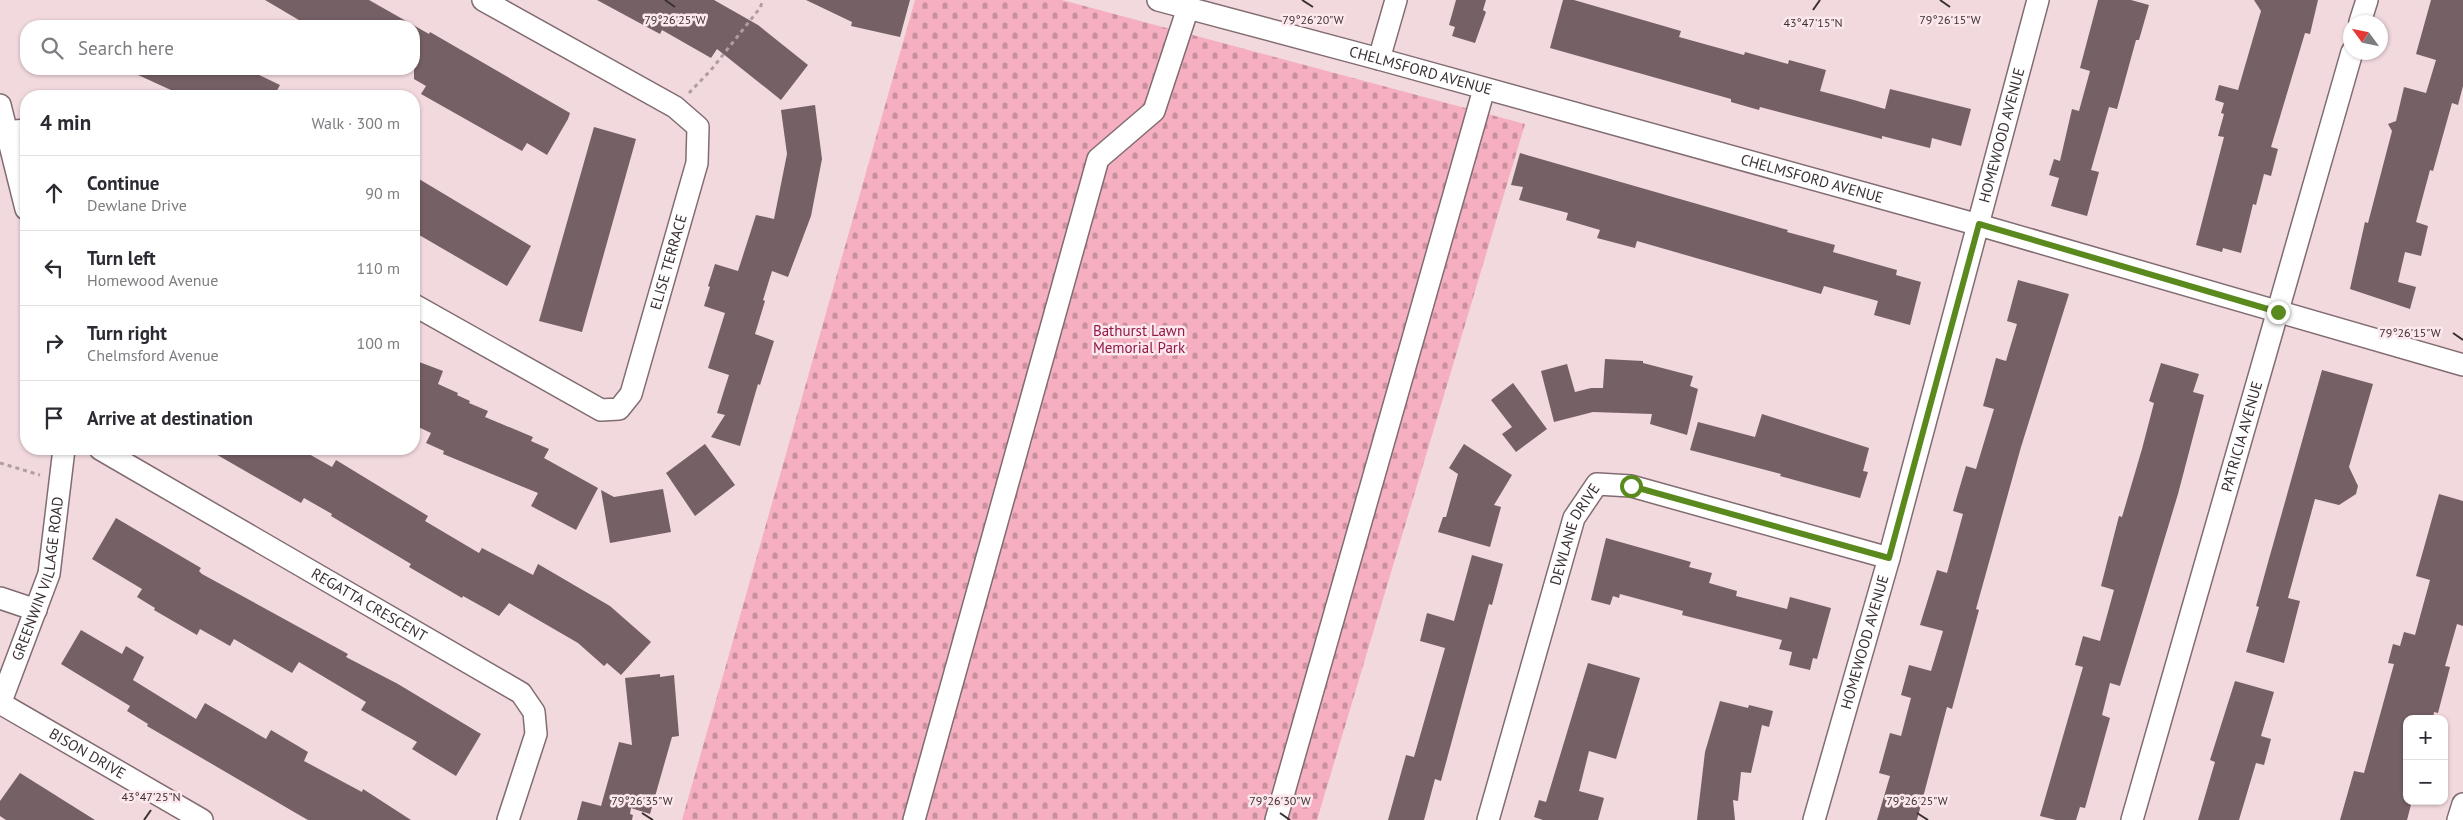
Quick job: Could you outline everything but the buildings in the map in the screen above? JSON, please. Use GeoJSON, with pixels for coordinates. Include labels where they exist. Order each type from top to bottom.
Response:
{"type":"FeatureCollection","features":[{"type":"Feature","properties":{"kind":"street","name":"ELISE TERRACE"},"geometry":{"type":"LineString","coordinates":[[420,308],[600,410],[619,409],[631,394],[697,163],[698,127],[675,107],[483,0]]}},
{"type":"Feature","properties":{"kind":"street","name":"CHELMSFORD AVENUE"},"geometry":{"type":"LineString","coordinates":[[1158,0],[1380,59],[1979,224],[2463,365]]}},
{"type":"Feature","properties":{"kind":"street"},"geometry":{"type":"LineString","coordinates":[[1380,59],[1396,0]]}},
{"type":"Feature","properties":{"kind":"street","name":"HOMEWOOD AVENUE"},"geometry":{"type":"LineString","coordinates":[[1814,820],[1889,558],[1979,224],[2013,87],[2038,0]]}},
{"type":"Feature","properties":{"kind":"street"},"geometry":{"type":"LineString","coordinates":[[2362,15],[2367,0]]}},
{"type":"Feature","properties":{"kind":"street"},"geometry":{"type":"LineString","coordinates":[[914,820],[1098,159],[1154,111],[1188,8]]}},
{"type":"Feature","properties":{"kind":"street","name":"PATRICIA AVENUE"},"geometry":{"type":"LineString","coordinates":[[2132,820],[2350,60]]}},
{"type":"Feature","properties":{"kind":"street"},"geometry":{"type":"LineString","coordinates":[[1276,820],[1484,89]]}},
{"type":"Feature","properties":{"kind":"street"},"geometry":{"type":"LineString","coordinates":[[0,105],[5,132],[20,186]]}},
{"type":"Feature","properties":{"kind":"street"},"geometry":{"type":"LineString","coordinates":[[5,132],[20,131]]}},
{"type":"Feature","properties":{"kind":"street","name":"GREENWIN VILLAGE ROAD"},"geometry":{"type":"LineString","coordinates":[[0,703],[49,574],[63,455]]}},
{"type":"Feature","properties":{"kind":"street","name":"REGATTA CRESCENT"},"geometry":{"type":"LineString","coordinates":[[110,455],[521,693],[534,712],[536,734],[508,820]]}},
{"type":"Feature","properties":{"kind":"street","name":"DEWLANE DRIVE"},"geometry":{"type":"LineString","coordinates":[[1488,820],[1574,518],[1597,484],[1631,486],[1889,558]]}},
{"type":"Feature","properties":{"kind":"street"},"geometry":{"type":"LineString","coordinates":[[0,598],[36,610]]}},
{"type":"Feature","properties":{"kind":"street","name":"BISON DRIVE"},"geometry":{"type":"LineString","coordinates":[[0,703],[202,820]]}},
{"type":"Feature","properties":{"kind":"street"},"geometry":{"type":"LineString","coordinates":[[2458,820],[2463,804]]}},
{"type":"Feature","properties":{"kind":"path"},"geometry":{"type":"LineString","coordinates":[[675,107],[711,70],[760,8],[763,0]]}},
{"type":"Feature","properties":{"kind":"path"},"geometry":{"type":"LineString","coordinates":[[0,463],[59,481]]}},
{"type":"Feature","properties":{"kind":"green space","name":"Bathurst Lawn Memorial Park"},"geometry":{"type":"Polygon","coordinates":[[[915,0],[1062,0],[1525,124],[1317,820],[682,820],[915,0]]]}},
{"type":"Feature","properties":{"kind":"route"},"geometry":{"type":"LineString","coordinates":[[1631,486],[1889,558],[1979,224],[2278,312]]}}]}
